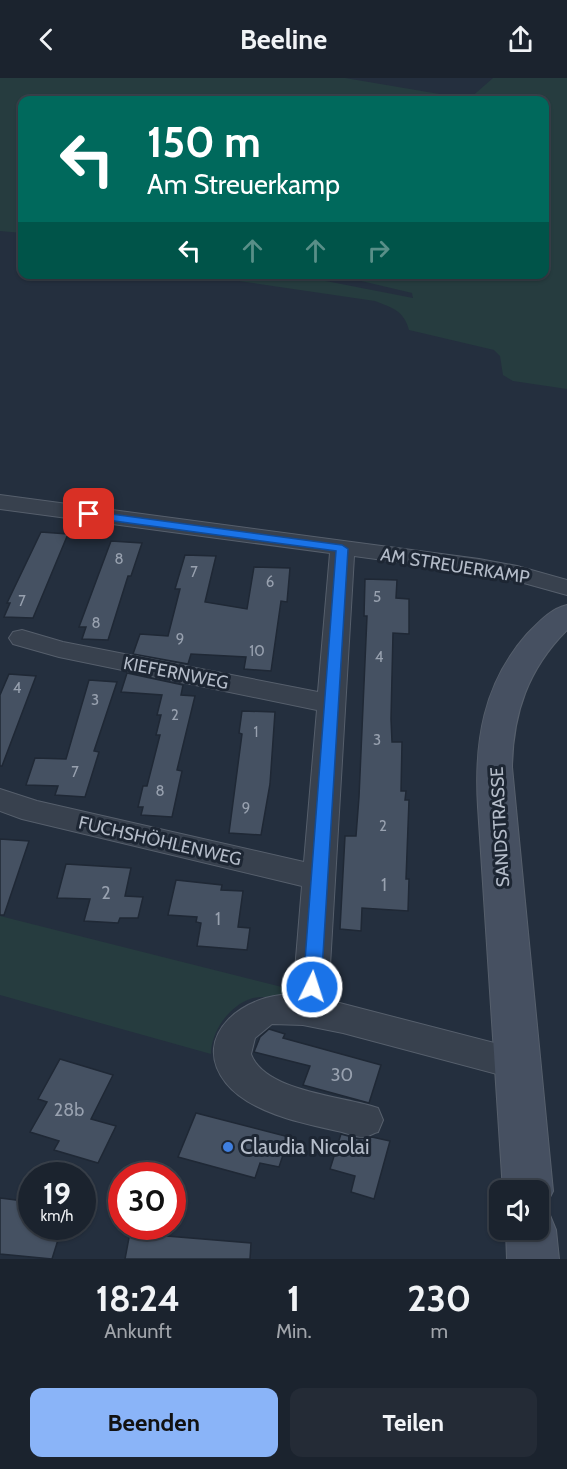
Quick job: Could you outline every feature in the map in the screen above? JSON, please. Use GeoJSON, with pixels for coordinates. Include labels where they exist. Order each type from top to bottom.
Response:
{"type":"FeatureCollection","features":[{"type":"Feature","properties":{"kind":"street","name":"AM STREUERKAMP"},"geometry":{"type":"LineString","coordinates":[[0,502],[517,573],[567,588]]}},
{"type":"Feature","properties":{"kind":"street"},"geometry":{"type":"LineString","coordinates":[[310,1009],[342,549]]}},
{"type":"Feature","properties":{"kind":"street","name":"SANDSTRASSE"},"geometry":{"type":"LineString","coordinates":[[527,1180],[498,816],[496,737],[501,711],[519,668],[534,647],[567,614]]}},
{"type":"Feature","properties":{"kind":"street","name":"KIEFERNWEG"},"geometry":{"type":"LineString","coordinates":[[22,638],[59,649],[332,704]]}},
{"type":"Feature","properties":{"kind":"street","name":"FUCHSHÖHLENWEG"},"geometry":{"type":"LineString","coordinates":[[0,800],[33,811],[320,878]]}},
{"type":"Feature","properties":{"kind":"street"},"geometry":{"type":"LineString","coordinates":[[364,1120],[285,1100],[260,1090],[240,1075],[233,1057],[233,1042],[240,1029],[251,1018],[272,1009],[310,1009],[516,1063]]}},
{"type":"Feature","properties":{"kind":"street"},"geometry":{"type":"LineString","coordinates":[[532,1240],[533,1259]]}},
{"type":"Feature","properties":{"kind":"green space"},"geometry":{"type":"Polygon","coordinates":[[[0,78],[345,78],[451,96],[18,96],[18,233],[0,231],[0,78]]]}},
{"type":"Feature","properties":{"kind":"green space"},"geometry":{"type":"Polygon","coordinates":[[[493,78],[567,78],[567,389],[513,381],[503,375],[500,356],[494,350],[409,330],[401,314],[375,301],[226,279],[316,279],[413,298],[412,293],[353,279],[549,279],[549,96],[472,96],[493,78]]]}},
{"type":"Feature","properties":{"kind":"green space"},"geometry":{"type":"Polygon","coordinates":[[[0,916],[290,989],[287,1000],[269,997],[254,998],[235,1008],[222,1021],[214,1037],[211,1054],[0,995],[0,916]]]}},
{"type":"Feature","properties":{"kind":"building"},"geometry":{"type":"Polygon","coordinates":[[[41,532],[68,534],[33,618],[4,617],[10,603],[7,603],[41,532]]]}},
{"type":"Feature","properties":{"kind":"building"},"geometry":{"type":"Polygon","coordinates":[[[111,541],[142,543],[131,576],[128,576],[108,640],[82,639],[86,627],[79,627],[111,541]]]}},
{"type":"Feature","properties":{"kind":"building"},"geometry":{"type":"Polygon","coordinates":[[[185,555],[216,556],[205,602],[247,609],[254,567],[290,568],[287,602],[281,601],[271,671],[244,669],[246,657],[191,654],[188,664],[133,654],[140,634],[168,636],[180,589],[175,589],[185,555]]]}},
{"type":"Feature","properties":{"kind":"building"},"geometry":{"type":"Polygon","coordinates":[[[365,579],[397,580],[396,598],[409,599],[409,634],[393,633],[391,719],[392,742],[402,742],[401,791],[406,791],[405,800],[409,800],[406,879],[409,879],[408,911],[362,908],[361,931],[340,929],[345,836],[356,836],[359,797],[367,616],[364,616],[365,579]]]}},
{"type":"Feature","properties":{"kind":"building"},"geometry":{"type":"Polygon","coordinates":[[[127,673],[183,685],[181,695],[195,696],[177,770],[182,771],[172,817],[141,815],[143,807],[138,807],[143,786],[147,786],[160,735],[156,735],[161,715],[157,715],[162,695],[121,692],[127,673]]]}},
{"type":"Feature","properties":{"kind":"building"},"geometry":{"type":"Polygon","coordinates":[[[9,674],[36,676],[2,766],[0,766],[0,695],[9,674]]]}},
{"type":"Feature","properties":{"kind":"building"},"geometry":{"type":"Polygon","coordinates":[[[89,680],[117,682],[94,751],[99,752],[85,797],[55,795],[58,786],[26,785],[35,758],[66,759],[89,680]]]}},
{"type":"Feature","properties":{"kind":"building"},"geometry":{"type":"Polygon","coordinates":[[[242,711],[275,712],[270,784],[261,835],[229,833],[242,734],[239,733],[242,711]]]}},
{"type":"Feature","properties":{"kind":"building"},"geometry":{"type":"Polygon","coordinates":[[[0,839],[29,841],[4,915],[0,915],[0,839]]]}},
{"type":"Feature","properties":{"kind":"building"},"geometry":{"type":"Polygon","coordinates":[[[66,864],[131,868],[125,896],[143,897],[138,918],[120,918],[118,923],[84,921],[90,899],[57,898],[66,864]]]}},
{"type":"Feature","properties":{"kind":"building"},"geometry":{"type":"Polygon","coordinates":[[[176,880],[222,885],[221,890],[243,891],[238,927],[250,928],[247,950],[197,946],[201,923],[196,922],[197,917],[168,915],[176,880]]]}},
{"type":"Feature","properties":{"kind":"building"},"geometry":{"type":"Polygon","coordinates":[[[269,1029],[285,1034],[283,1038],[381,1065],[369,1103],[303,1085],[310,1066],[254,1052],[260,1037],[269,1029]]]}},
{"type":"Feature","properties":{"kind":"building"},"geometry":{"type":"Polygon","coordinates":[[[60,1059],[113,1075],[91,1119],[116,1126],[98,1163],[54,1150],[59,1141],[30,1132],[47,1102],[38,1099],[60,1059]]]}},
{"type":"Feature","properties":{"kind":"building","name":"Claudia Nicolai"},"geometry":{"type":"Polygon","coordinates":[[[196,1113],[289,1137],[279,1167],[260,1163],[255,1178],[178,1157],[196,1113]]]}},
{"type":"Feature","properties":{"kind":"building"},"geometry":{"type":"Polygon","coordinates":[[[341,1134],[359,1139],[372,1137],[390,1141],[374,1199],[351,1192],[355,1176],[330,1169],[341,1134]]]}},
{"type":"Feature","properties":{"kind":"building"},"geometry":{"type":"Polygon","coordinates":[[[0,1198],[18,1200],[18,1240],[58,1240],[52,1259],[0,1254],[0,1198]]]}},
{"type":"Feature","properties":{"kind":"building"},"geometry":{"type":"Polygon","coordinates":[[[186,1238],[251,1243],[250,1259],[125,1259],[129,1240],[186,1240],[186,1238]]]}},
{"type":"Feature","properties":{"kind":"place","name":"Claudia Nicolai"},"geometry":{"type":"Point","coordinates":[228,1147]}},
{"type":"Feature","properties":{"kind":"route"},"geometry":{"type":"LineString","coordinates":[[89,514],[342,549],[312,987]]}}]}
